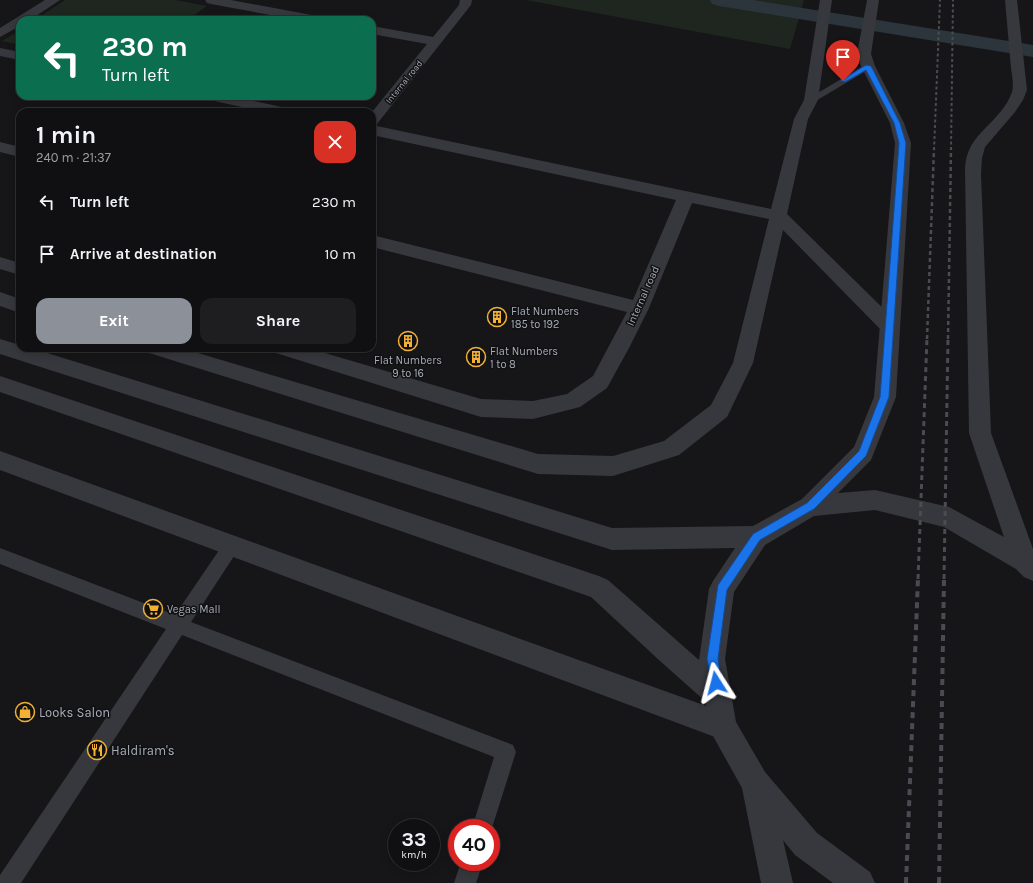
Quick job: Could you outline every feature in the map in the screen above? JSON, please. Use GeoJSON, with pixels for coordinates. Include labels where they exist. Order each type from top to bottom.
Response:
{"type":"FeatureCollection","features":[{"type":"Feature","properties":{"kind":"street"},"geometry":{"type":"LineString","coordinates":[[28,16],[54,0]]}},
{"type":"Feature","properties":{"kind":"street"},"geometry":{"type":"LineString","coordinates":[[211,0],[296,16]]}},
{"type":"Feature","properties":{"kind":"street","name":"Internal road"},"geometry":{"type":"LineString","coordinates":[[376,116],[465,5],[466,0]]}},
{"type":"Feature","properties":{"kind":"street"},"geometry":{"type":"LineString","coordinates":[[859,883],[806,844],[755,782],[724,726],[712,659],[722,589],[756,537],[810,506],[862,453],[885,397],[903,143],[897,123],[868,66],[864,54],[873,0]]}},
{"type":"Feature","properties":{"kind":"street"},"geometry":{"type":"LineString","coordinates":[[1011,0],[1020,90],[1017,101],[1008,114],[984,138],[974,155],[973,174],[980,433],[1029,565]]}},
{"type":"Feature","properties":{"kind":"street"},"geometry":{"type":"LineString","coordinates":[[169,352],[538,464],[613,466],[671,448],[719,411],[742,363],[779,216],[801,119],[811,100],[825,6]]}},
{"type":"Feature","properties":{"kind":"street"},"geometry":{"type":"LineString","coordinates":[[0,17],[16,20]]}},
{"type":"Feature","properties":{"kind":"street"},"geometry":{"type":"LineString","coordinates":[[0,33],[16,23]]}},
{"type":"Feature","properties":{"kind":"street"},"geometry":{"type":"LineString","coordinates":[[376,31],[436,42]]}},
{"type":"Feature","properties":{"kind":"street"},"geometry":{"type":"LineString","coordinates":[[0,52],[16,55]]}},
{"type":"Feature","properties":{"kind":"street"},"geometry":{"type":"LineString","coordinates":[[229,100],[267,108]]}},
{"type":"Feature","properties":{"kind":"street"},"geometry":{"type":"LineString","coordinates":[[376,131],[779,216],[890,327]]}},
{"type":"Feature","properties":{"kind":"street"},"geometry":{"type":"LineString","coordinates":[[0,147],[16,151]]}},
{"type":"Feature","properties":{"kind":"street","name":"Internal road"},"geometry":{"type":"LineString","coordinates":[[296,352],[481,408],[532,410],[573,401],[600,382],[639,308],[686,196]]}},
{"type":"Feature","properties":{"kind":"street"},"geometry":{"type":"LineString","coordinates":[[376,242],[639,308]]}},
{"type":"Feature","properties":{"kind":"street"},"geometry":{"type":"LineString","coordinates":[[0,263],[16,268]]}},
{"type":"Feature","properties":{"kind":"street"},"geometry":{"type":"LineString","coordinates":[[0,299],[16,305]]}},
{"type":"Feature","properties":{"kind":"street"},"geometry":{"type":"LineString","coordinates":[[0,346],[16,351]]}},
{"type":"Feature","properties":{"kind":"street"},"geometry":{"type":"LineString","coordinates":[[19,352],[612,538],[756,537]]}},
{"type":"Feature","properties":{"kind":"street"},"geometry":{"type":"LineString","coordinates":[[0,384],[598,588],[718,694]]}},
{"type":"Feature","properties":{"kind":"street"},"geometry":{"type":"LineString","coordinates":[[0,460],[724,726]]}},
{"type":"Feature","properties":{"kind":"street"},"geometry":{"type":"LineString","coordinates":[[810,506],[874,500],[949,518],[1029,565]]}},
{"type":"Feature","properties":{"kind":"street"},"geometry":{"type":"LineString","coordinates":[[755,782],[777,883]]}},
{"type":"Feature","properties":{"kind":"lane"},"geometry":{"type":"LineString","coordinates":[[811,100],[868,66]]}},
{"type":"Feature","properties":{"kind":"lane"},"geometry":{"type":"LineString","coordinates":[[8,883],[232,545]]}},
{"type":"Feature","properties":{"kind":"lane"},"geometry":{"type":"LineString","coordinates":[[0,556],[506,752],[485,819]]}},
{"type":"Feature","properties":{"kind":"lane"},"geometry":{"type":"LineString","coordinates":[[465,883],[469,871]]}},
{"type":"Feature","properties":{"kind":"shaded area"},"geometry":{"type":"Polygon","coordinates":[[[65,0],[176,0],[207,6],[193,16],[41,16],[65,0]]]}},
{"type":"Feature","properties":{"kind":"shaded area"},"geometry":{"type":"Polygon","coordinates":[[[526,0],[804,0],[790,49],[526,0]]]}},
{"type":"Feature","properties":{"kind":"shaded area"},"geometry":{"type":"Polygon","coordinates":[[[16,32],[16,44],[2,41],[16,32]]]}},
{"type":"Feature","properties":{"kind":"waterway"},"geometry":{"type":"LineString","coordinates":[[719,0],[1033,51]]}},
{"type":"Feature","properties":{"kind":"railway"},"geometry":{"type":"LineString","coordinates":[[934,150],[940,0]]}},
{"type":"Feature","properties":{"kind":"railway"},"geometry":{"type":"LineString","coordinates":[[951,150],[953,0]]}},
{"type":"Feature","properties":{"kind":"railway"},"geometry":{"type":"LineString","coordinates":[[927,339],[934,149]]}},
{"type":"Feature","properties":{"kind":"railway"},"geometry":{"type":"LineString","coordinates":[[948,339],[951,149]]}},
{"type":"Feature","properties":{"kind":"railway"},"geometry":{"type":"LineString","coordinates":[[918,579],[927,338]]}},
{"type":"Feature","properties":{"kind":"railway"},"geometry":{"type":"LineString","coordinates":[[944,579],[948,338]]}},
{"type":"Feature","properties":{"kind":"railway"},"geometry":{"type":"LineString","coordinates":[[906,883],[918,578]]}},
{"type":"Feature","properties":{"kind":"railway"},"geometry":{"type":"LineString","coordinates":[[939,883],[944,578]]}},
{"type":"Feature","properties":{"kind":"place","name":"Flat Numbers 185 to 192"},"geometry":{"type":"Point","coordinates":[497,317]}},
{"type":"Feature","properties":{"kind":"place","name":"Flat Numbers 9 to 16"},"geometry":{"type":"Point","coordinates":[408,341]}},
{"type":"Feature","properties":{"kind":"place","name":"Flat Numbers 1 to 8"},"geometry":{"type":"Point","coordinates":[476,357]}},
{"type":"Feature","properties":{"kind":"place","name":"Vegas Mall"},"geometry":{"type":"Point","coordinates":[153,609]}},
{"type":"Feature","properties":{"kind":"place","name":"Looks Salon"},"geometry":{"type":"Point","coordinates":[25,712]}},
{"type":"Feature","properties":{"kind":"place","name":"Haldiram's"},"geometry":{"type":"Point","coordinates":[97,750]}},
{"type":"Feature","properties":{"kind":"route"},"geometry":{"type":"LineString","coordinates":[[716,683],[712,659],[722,589],[756,537],[810,506],[862,453],[885,397],[903,143],[897,123],[868,66],[843,81]]}}]}
